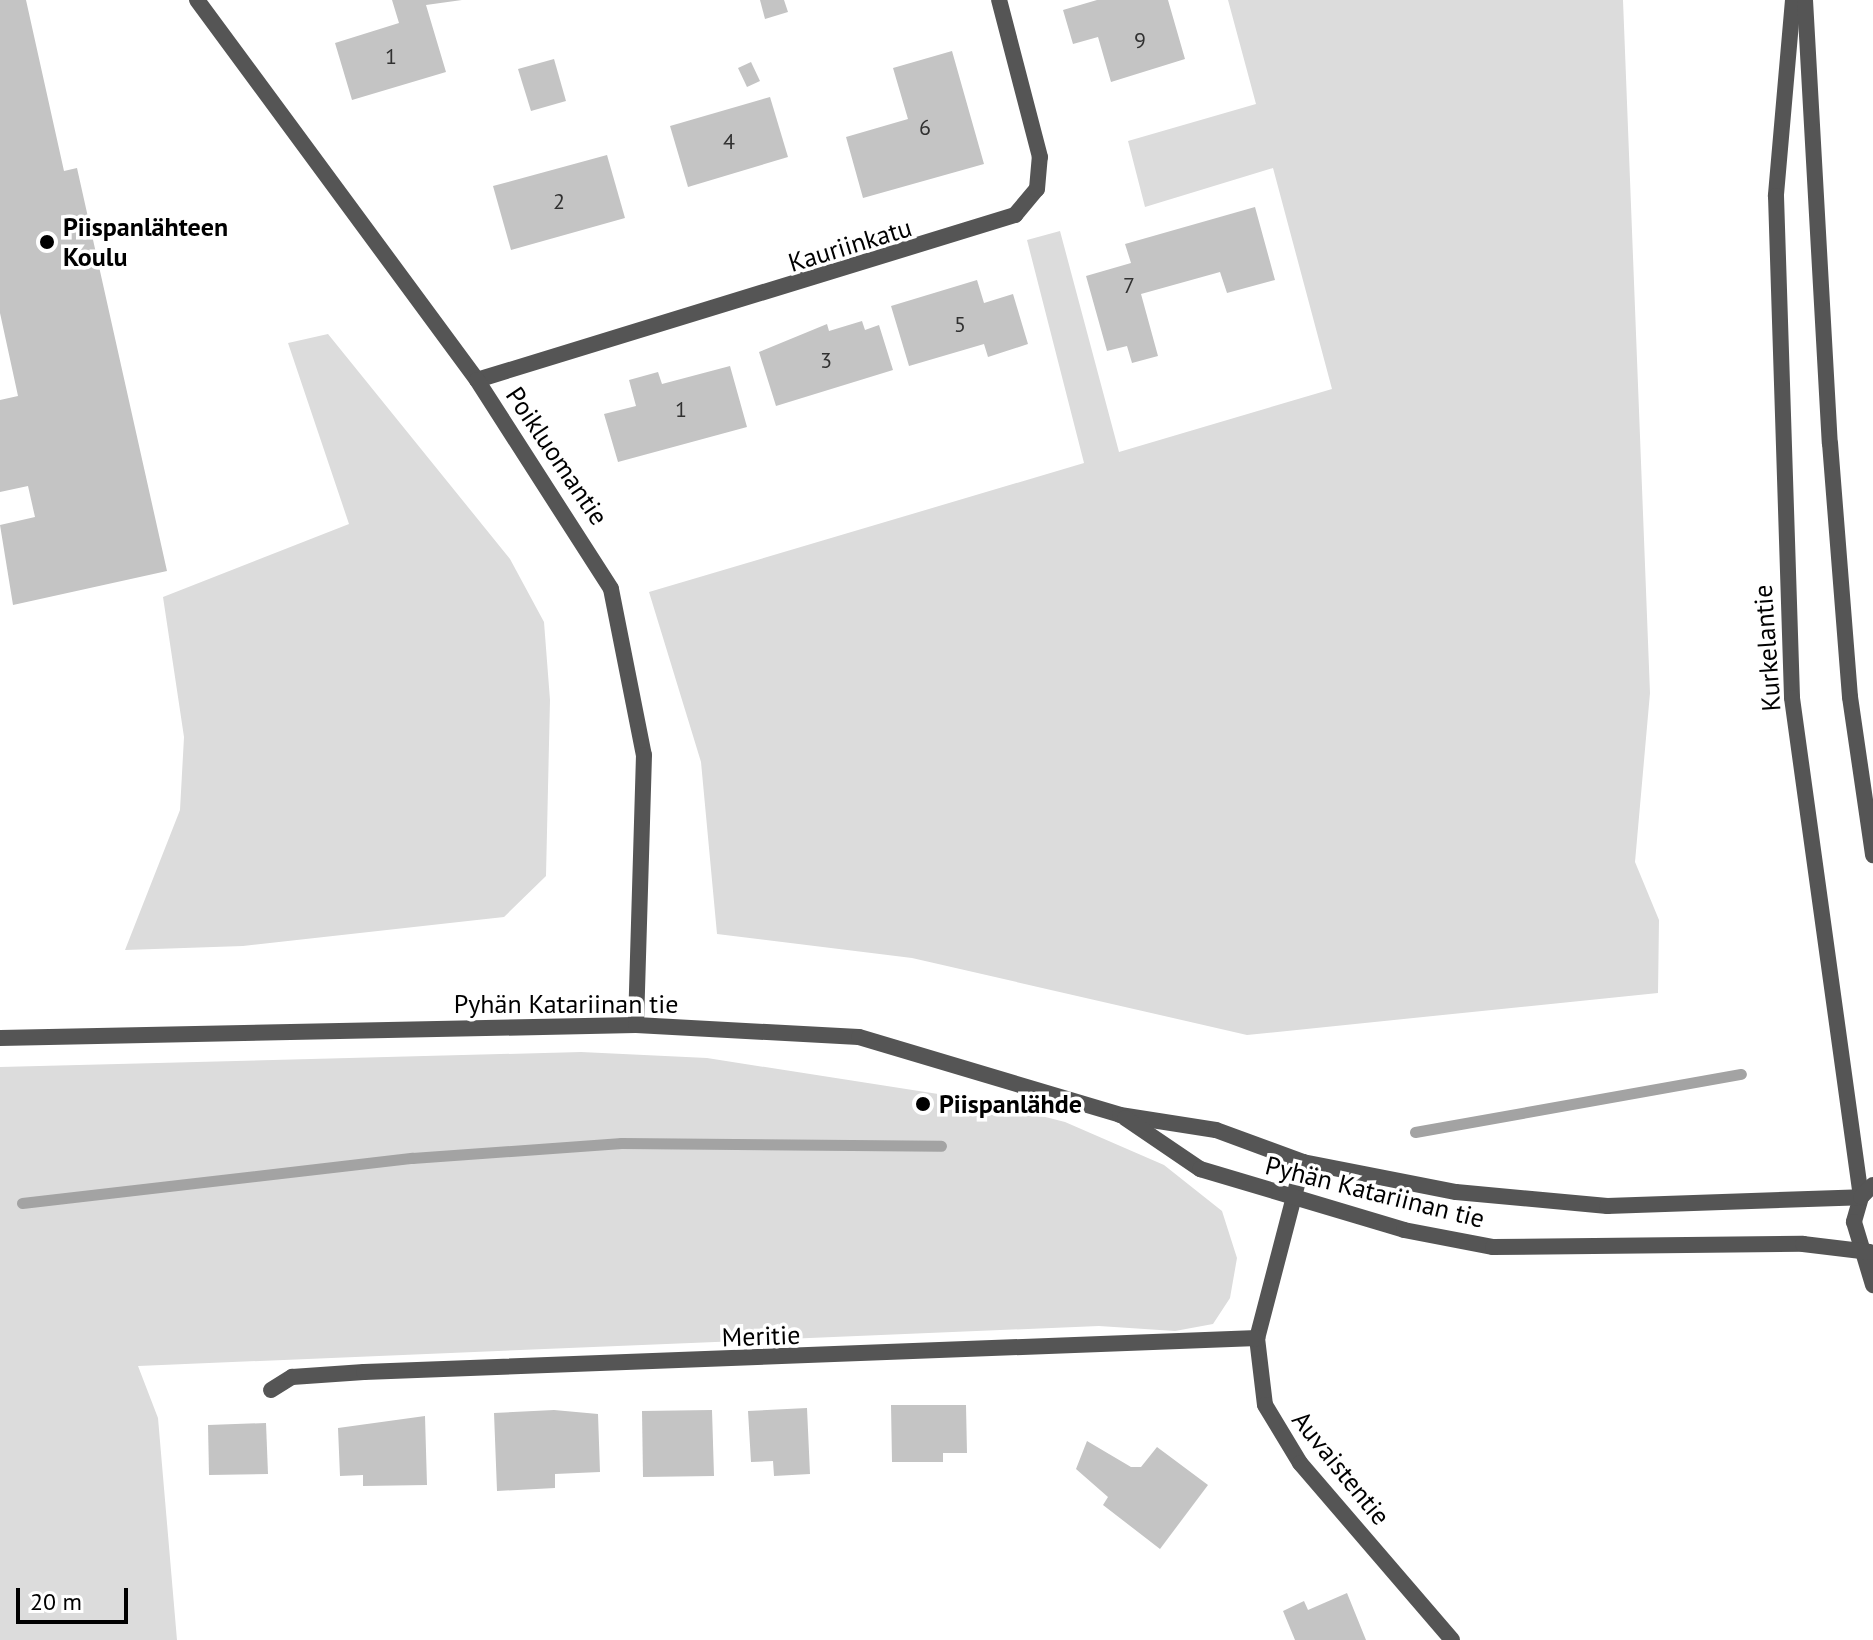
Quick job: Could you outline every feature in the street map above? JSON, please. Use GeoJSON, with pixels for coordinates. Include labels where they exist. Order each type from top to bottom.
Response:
{"type":"FeatureCollection","features":[{"type":"Feature","properties":{"kind":"street","name":"Poikluomantie"},"geometry":{"type":"LineString","coordinates":[[197,0],[477,380],[585,538],[626,643],[644,755],[636,1025]]}},
{"type":"Feature","properties":{"kind":"street","name":"Kauriinkatu"},"geometry":{"type":"LineString","coordinates":[[477,380],[1015,215],[1037,189],[1040,157],[999,0]]}},
{"type":"Feature","properties":{"kind":"street","name":"Kurkelantie"},"geometry":{"type":"LineString","coordinates":[[1793,0],[1776,196],[1792,698],[1867,1191],[1854,1222],[1868,1251],[1873,1285]]}},
{"type":"Feature","properties":{"kind":"street"},"geometry":{"type":"LineString","coordinates":[[1805,0],[1832,475],[1850,697],[1873,855]]}},
{"type":"Feature","properties":{"kind":"street","name":"Pyhän Katariinan tie"},"geometry":{"type":"LineString","coordinates":[[0,1038],[636,1025],[859,1037],[1120,1115],[1216,1130],[1303,1162],[1534,1202],[1867,1191]]}},
{"type":"Feature","properties":{"kind":"street","name":"Pyhän Katariinan tie"},"geometry":{"type":"LineString","coordinates":[[1120,1115],[1200,1169],[1292,1199],[1493,1247],[1868,1251]]}},
{"type":"Feature","properties":{"kind":"street","name":"Auvaistentie"},"geometry":{"type":"LineString","coordinates":[[1303,1162],[1257,1338],[1258,1375],[1278,1435],[1452,1640]]}},
{"type":"Feature","properties":{"kind":"street","name":"Meritie"},"geometry":{"type":"LineString","coordinates":[[271,1390],[292,1377],[350,1373],[1257,1338]]}},
{"type":"Feature","properties":{"kind":"shaded area"},"geometry":{"type":"Polygon","coordinates":[[[1228,0],[1623,0],[1650,693],[1635,862],[1659,920],[1658,993],[1247,1035],[912,958],[717,934],[701,762],[649,592],[1084,463],[1027,240],[1060,231],[1119,452],[1332,389],[1273,168],[1145,207],[1128,141],[1256,104],[1228,0]]]}},
{"type":"Feature","properties":{"kind":"shaded area"},"geometry":{"type":"Polygon","coordinates":[[[328,334],[510,559],[544,622],[550,700],[546,876],[504,917],[243,946],[125,950],[180,810],[184,737],[163,597],[349,524],[288,343],[328,334]]]}},
{"type":"Feature","properties":{"kind":"shaded area"},"geometry":{"type":"Polygon","coordinates":[[[581,1052],[707,1058],[983,1101],[1065,1122],[1164,1165],[1222,1211],[1237,1258],[1230,1298],[1213,1324],[1175,1331],[1099,1326],[138,1366],[158,1418],[177,1640],[0,1640],[0,1067],[581,1052]]]}},
{"type":"Feature","properties":{"kind":"building","name":"Piispanlähteen Koulu"},"geometry":{"type":"Polygon","coordinates":[[[0,0],[26,0],[64,171],[77,168],[167,571],[13,605],[0,525],[35,517],[28,486],[0,492],[0,400],[18,396],[0,313],[0,0]]]}},
{"type":"Feature","properties":{"kind":"building"},"geometry":{"type":"Polygon","coordinates":[[[392,0],[462,0],[426,5],[446,72],[352,100],[335,43],[399,23],[392,0]]]}},
{"type":"Feature","properties":{"kind":"building"},"geometry":{"type":"Polygon","coordinates":[[[760,0],[784,0],[788,12],[765,19],[760,0]]]}},
{"type":"Feature","properties":{"kind":"building"},"geometry":{"type":"Polygon","coordinates":[[[1097,0],[1168,0],[1185,59],[1111,82],[1098,37],[1073,44],[1063,10],[1097,0]]]}},
{"type":"Feature","properties":{"kind":"building"},"geometry":{"type":"Polygon","coordinates":[[[952,51],[984,164],[863,198],[846,137],[908,119],[893,68],[952,51]]]}},
{"type":"Feature","properties":{"kind":"building"},"geometry":{"type":"Polygon","coordinates":[[[554,59],[566,101],[531,111],[518,69],[554,59]]]}},
{"type":"Feature","properties":{"kind":"building"},"geometry":{"type":"Polygon","coordinates":[[[751,62],[760,81],[747,87],[738,68],[751,62]]]}},
{"type":"Feature","properties":{"kind":"building"},"geometry":{"type":"Polygon","coordinates":[[[770,97],[788,157],[688,187],[670,126],[770,97]]]}},
{"type":"Feature","properties":{"kind":"building"},"geometry":{"type":"Polygon","coordinates":[[[607,155],[625,218],[511,250],[493,186],[607,155]]]}},
{"type":"Feature","properties":{"kind":"building"},"geometry":{"type":"Polygon","coordinates":[[[1255,207],[1275,280],[1227,293],[1220,272],[1141,294],[1158,356],[1132,363],[1127,346],[1107,351],[1086,276],[1131,263],[1125,244],[1255,207]]]}},
{"type":"Feature","properties":{"kind":"building"},"geometry":{"type":"Polygon","coordinates":[[[977,280],[984,303],[1013,294],[1028,344],[988,357],[984,344],[909,366],[891,306],[977,280]]]}},
{"type":"Feature","properties":{"kind":"building"},"geometry":{"type":"Polygon","coordinates":[[[862,321],[865,330],[879,325],[893,370],[776,406],[759,352],[827,324],[829,331],[862,321]]]}},
{"type":"Feature","properties":{"kind":"building"},"geometry":{"type":"Polygon","coordinates":[[[730,366],[747,427],[618,462],[604,414],[636,406],[629,380],[658,372],[662,384],[730,366]]]}},
{"type":"Feature","properties":{"kind":"building"},"geometry":{"type":"Polygon","coordinates":[[[891,1405],[966,1405],[967,1453],[943,1453],[943,1462],[892,1462],[891,1405]]]}},
{"type":"Feature","properties":{"kind":"building"},"geometry":{"type":"Polygon","coordinates":[[[807,1408],[810,1474],[774,1476],[773,1461],[751,1462],[748,1411],[807,1408]]]}},
{"type":"Feature","properties":{"kind":"building"},"geometry":{"type":"Polygon","coordinates":[[[554,1410],[598,1414],[600,1472],[555,1474],[555,1488],[497,1491],[494,1413],[554,1410]]]}},
{"type":"Feature","properties":{"kind":"building"},"geometry":{"type":"Polygon","coordinates":[[[712,1410],[714,1476],[643,1477],[642,1411],[712,1410]]]}},
{"type":"Feature","properties":{"kind":"building"},"geometry":{"type":"Polygon","coordinates":[[[425,1416],[427,1485],[363,1486],[363,1475],[340,1476],[338,1428],[425,1416]]]}},
{"type":"Feature","properties":{"kind":"building"},"geometry":{"type":"Polygon","coordinates":[[[266,1423],[268,1474],[209,1475],[208,1425],[266,1423]]]}},
{"type":"Feature","properties":{"kind":"building"},"geometry":{"type":"Polygon","coordinates":[[[1087,1441],[1131,1467],[1141,1467],[1157,1447],[1208,1485],[1160,1549],[1103,1505],[1108,1497],[1076,1469],[1087,1441]]]}},
{"type":"Feature","properties":{"kind":"building"},"geometry":{"type":"Polygon","coordinates":[[[1347,1593],[1366,1640],[1295,1640],[1283,1611],[1304,1601],[1308,1610],[1347,1593]]]}},
{"type":"Feature","properties":{"kind":"waterway"},"geometry":{"type":"LineString","coordinates":[[1415,1132],[1741,1074]]}},
{"type":"Feature","properties":{"kind":"waterway"},"geometry":{"type":"LineString","coordinates":[[22,1203],[412,1158],[621,1143],[941,1146]]}},
{"type":"Feature","properties":{"kind":"place","name":"Piispanlähteen Koulu"},"geometry":{"type":"Point","coordinates":[47,242]}},
{"type":"Feature","properties":{"kind":"place","name":"Piispanlähde"},"geometry":{"type":"Point","coordinates":[923,1104]}}]}
